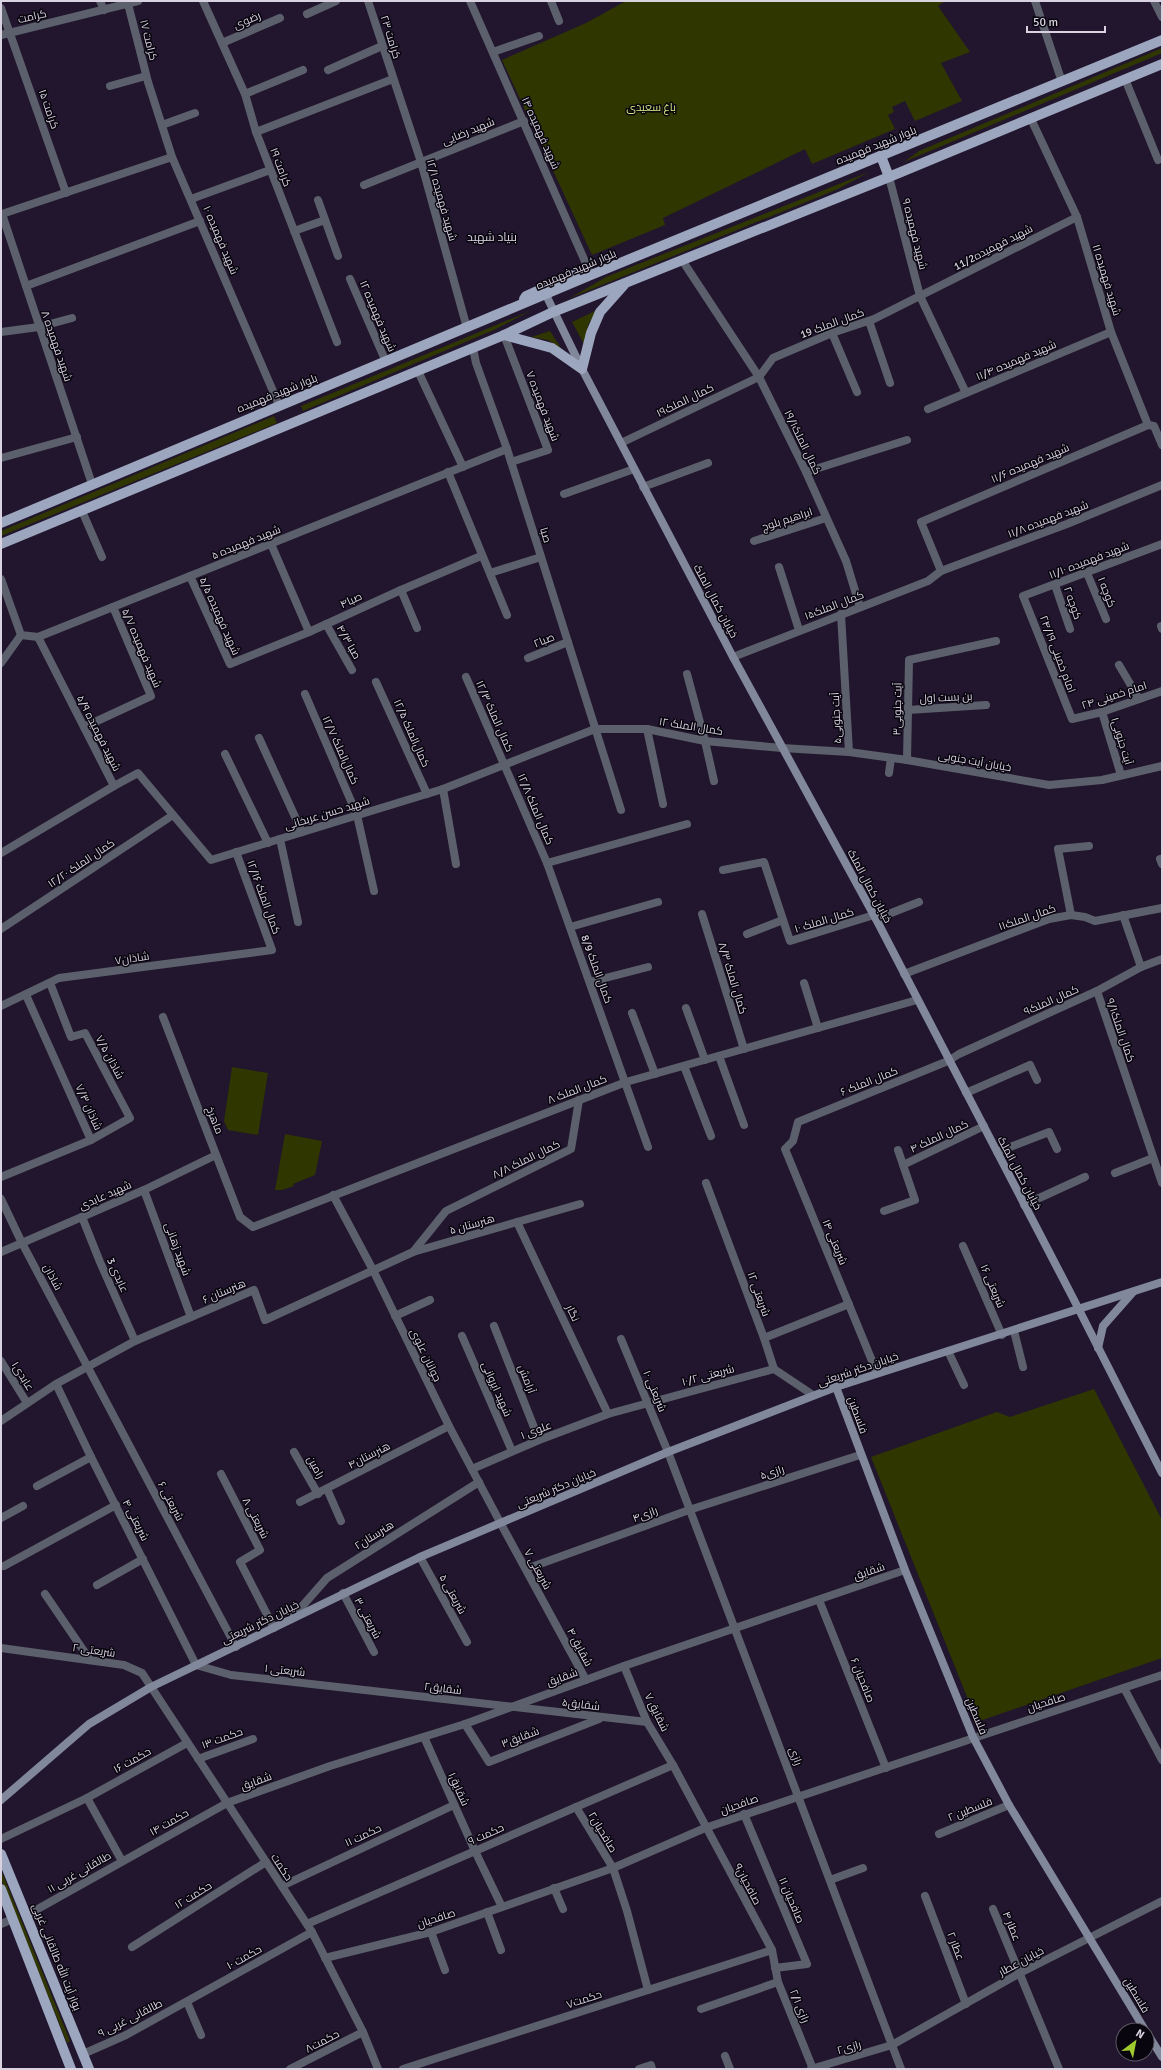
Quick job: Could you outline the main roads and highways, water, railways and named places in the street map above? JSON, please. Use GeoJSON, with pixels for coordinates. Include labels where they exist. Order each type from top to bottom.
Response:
{"type":"FeatureCollection","features":[{"type":"Feature","properties":{"kind":"main road","name":"بلوار شهید فهمیده"},"geometry":{"type":"LineString","coordinates":[[1,523],[279,405],[546,295],[591,274],[1162,40]]}},
{"type":"Feature","properties":{"kind":"main road"},"geometry":{"type":"LineString","coordinates":[[1,544],[504,335],[553,312],[889,177],[1162,64]]}},
{"type":"Feature","properties":{"kind":"main road"},"geometry":{"type":"LineString","coordinates":[[881,156],[889,177]]}},
{"type":"Feature","properties":{"kind":"main road"},"geometry":{"type":"LineString","coordinates":[[519,306],[526,296],[573,274],[591,274]]}},
{"type":"Feature","properties":{"kind":"main road"},"geometry":{"type":"LineString","coordinates":[[504,335],[552,348],[582,369],[592,333],[600,312],[626,283]]}},
{"type":"Feature","properties":{"kind":"main road","name":"خیابان کمال الملک"},"geometry":{"type":"LineString","coordinates":[[546,295],[582,369],[733,657],[875,917],[1162,1473]]}},
{"type":"Feature","properties":{"kind":"main road","name":"خیابان دکتر شریعتی"},"geometry":{"type":"LineString","coordinates":[[1,1800],[89,1724],[151,1687],[420,1557],[668,1452],[813,1395],[877,1373],[1002,1335],[1162,1282]]}},
{"type":"Feature","properties":{"kind":"main road"},"geometry":{"type":"LineString","coordinates":[[1098,1348],[1103,1326],[1133,1292]]}},
{"type":"Feature","properties":{"kind":"main road","name":"فلسطین"},"geometry":{"type":"LineString","coordinates":[[836,1387],[860,1455],[905,1570],[973,1737],[1009,1805],[1140,2022]]}},
{"type":"Feature","properties":{"kind":"main road","name":"بوار آیت الله طالقانی غربی"},"geometry":{"type":"LineString","coordinates":[[1,1854],[89,2069]]}},
{"type":"Feature","properties":{"kind":"main road"},"geometry":{"type":"LineString","coordinates":[[1,1889],[70,2066],[83,2054]]}},
{"type":"Feature","properties":{"kind":"main road"},"geometry":{"type":"LineString","coordinates":[[1155,2046],[1162,2057]]}},
{"type":"Feature","properties":{"kind":"district","name":"بنیاد شهید"},"geometry":{"type":"Point","coordinates":[492,237]}},
{"type":"Feature","properties":{"kind":"park label","name":"باغ سعیدی"},"geometry":{"type":"Point","coordinates":[651,107]}}]}
